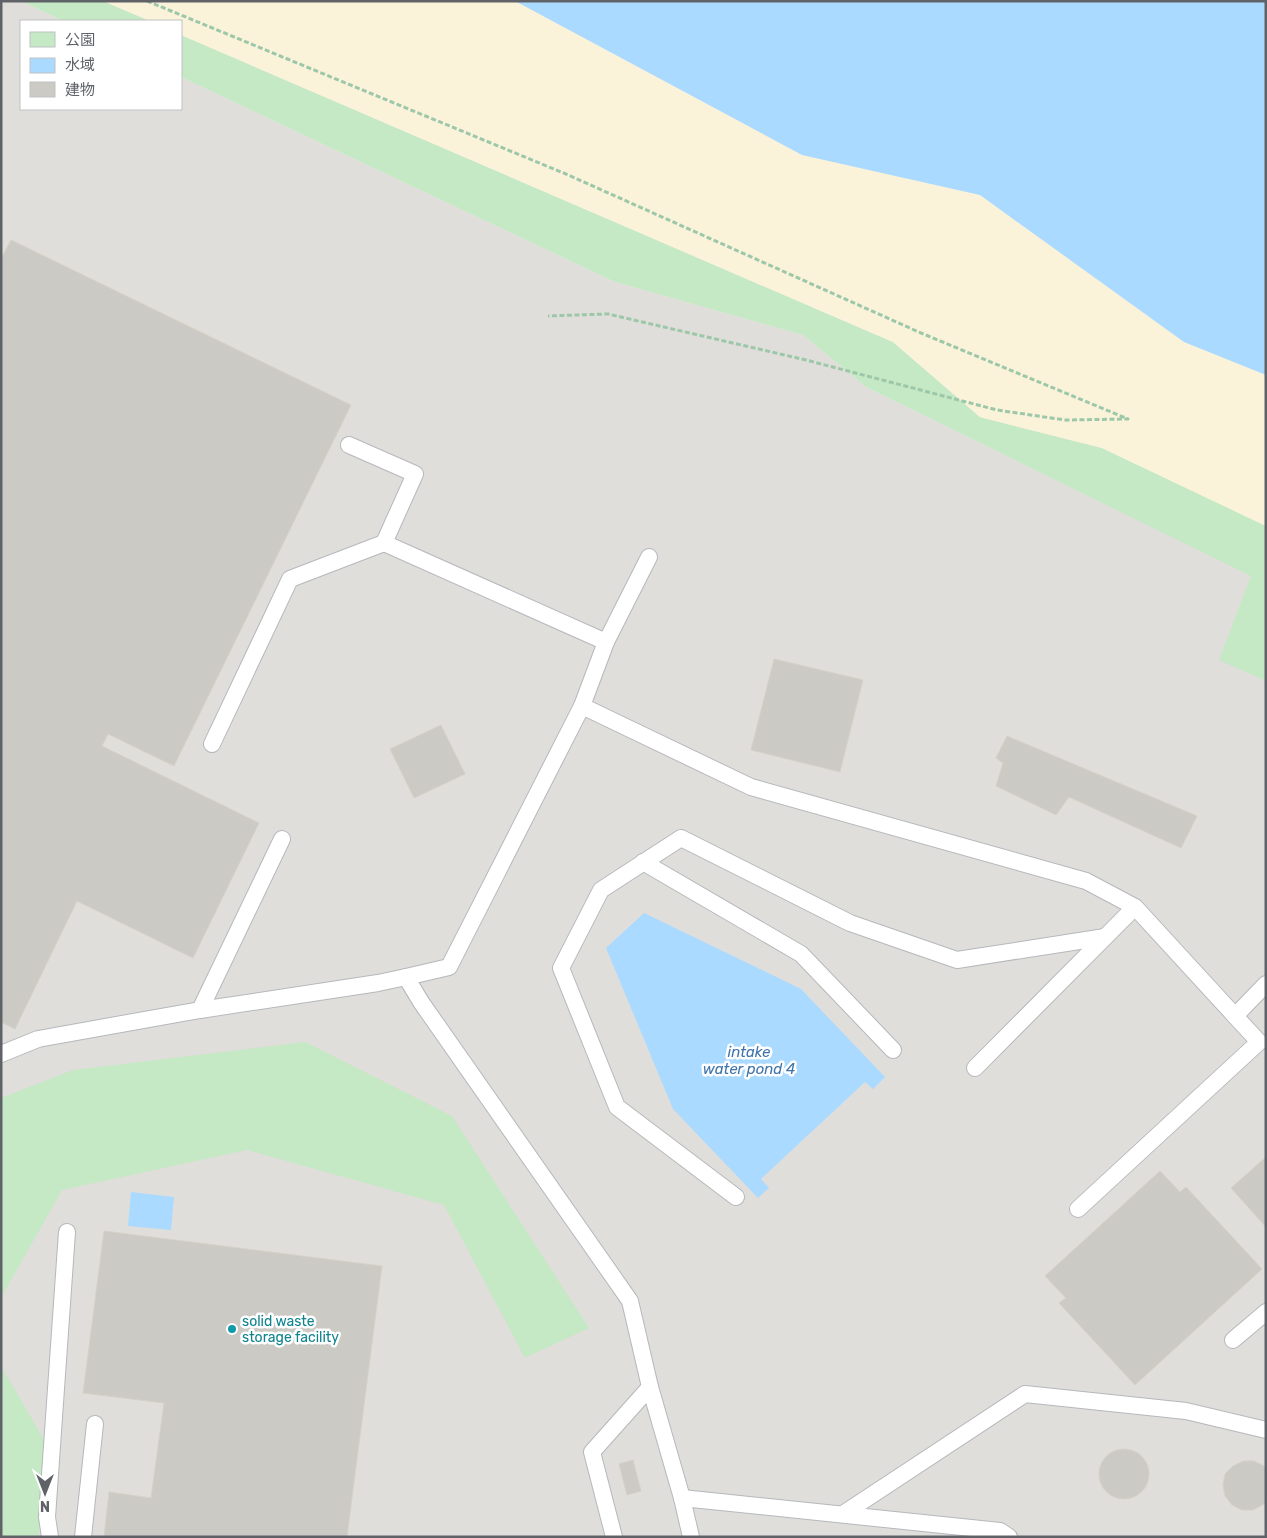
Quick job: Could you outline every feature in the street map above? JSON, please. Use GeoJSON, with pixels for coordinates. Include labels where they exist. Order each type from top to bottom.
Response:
{"type":"FeatureCollection","features":[{"type":"Feature","properties":{"kind":"lane"},"geometry":{"type":"LineString","coordinates":[[212,744],[290,580],[384,543],[415,474],[349,445]]}},
{"type":"Feature","properties":{"kind":"lane"},"geometry":{"type":"LineString","coordinates":[[384,543],[606,642]]}},
{"type":"Feature","properties":{"kind":"lane"},"geometry":{"type":"LineString","coordinates":[[1,1054],[38,1039],[200,1010],[378,983],[449,967],[582,706],[606,642],[649,557]]}},
{"type":"Feature","properties":{"kind":"lane"},"geometry":{"type":"LineString","coordinates":[[582,706],[752,787],[1086,881],[1135,907],[1259,1042],[1078,1209]]}},
{"type":"Feature","properties":{"kind":"lane"},"geometry":{"type":"LineString","coordinates":[[736,1197],[617,1107],[561,968],[601,890],[681,838],[850,923],[957,960],[1105,937]]}},
{"type":"Feature","properties":{"kind":"lane"},"geometry":{"type":"LineString","coordinates":[[200,1010],[282,839]]}},
{"type":"Feature","properties":{"kind":"lane"},"geometry":{"type":"LineString","coordinates":[[643,862],[801,954],[894,1050]]}},
{"type":"Feature","properties":{"kind":"lane"},"geometry":{"type":"LineString","coordinates":[[975,1068],[1135,907]]}},
{"type":"Feature","properties":{"kind":"lane"},"geometry":{"type":"LineString","coordinates":[[406,977],[421,1002],[630,1301],[650,1387],[682,1498],[691,1537]]}},
{"type":"Feature","properties":{"kind":"lane"},"geometry":{"type":"LineString","coordinates":[[1236,1016],[1266,984]]}},
{"type":"Feature","properties":{"kind":"lane"},"geometry":{"type":"LineString","coordinates":[[50,1537],[47,1517],[67,1232]]}},
{"type":"Feature","properties":{"kind":"lane"},"geometry":{"type":"LineString","coordinates":[[1233,1340],[1266,1312]]}},
{"type":"Feature","properties":{"kind":"lane"},"geometry":{"type":"LineString","coordinates":[[614,1537],[592,1452],[650,1387]]}},
{"type":"Feature","properties":{"kind":"lane"},"geometry":{"type":"LineString","coordinates":[[843,1514],[1024,1394],[1186,1411],[1266,1430]]}},
{"type":"Feature","properties":{"kind":"lane"},"geometry":{"type":"LineString","coordinates":[[83,1537],[94,1424]]}},
{"type":"Feature","properties":{"kind":"lane"},"geometry":{"type":"LineString","coordinates":[[682,1498],[1000,1530],[1009,1537]]}},
{"type":"Feature","properties":{"kind":"path"},"geometry":{"type":"LineString","coordinates":[[148,1],[566,174],[921,333],[1128,419],[1065,420],[997,410],[806,360],[608,314],[548,316]]}},
{"type":"Feature","properties":{"kind":"shaded area"},"geometry":{"type":"Polygon","coordinates":[[[1,1],[21,1],[61,20],[20,20],[20,110],[182,110],[182,77],[615,282],[803,335],[866,387],[1111,507],[1260,574],[1266,621],[1266,1537],[1,1537],[1,1]]]}},
{"type":"Feature","properties":{"kind":"green space"},"geometry":{"type":"Polygon","coordinates":[[[21,1],[103,1],[148,20],[61,20],[21,1]]]}},
{"type":"Feature","properties":{"kind":"green space"},"geometry":{"type":"Polygon","coordinates":[[[182,35],[893,342],[980,417],[1102,448],[1266,526],[1266,681],[1219,660],[1251,576],[866,387],[803,335],[615,282],[182,77],[182,35]]]}},
{"type":"Feature","properties":{"kind":"green space"},"geometry":{"type":"Polygon","coordinates":[[[305,1042],[452,1116],[589,1328],[525,1358],[444,1205],[247,1150],[62,1190],[1,1298],[1,1098],[73,1070],[305,1042]]]}},
{"type":"Feature","properties":{"kind":"green space"},"geometry":{"type":"Polygon","coordinates":[[[1,1366],[50,1450],[38,1537],[1,1537],[1,1366]]]}},
{"type":"Feature","properties":{"kind":"sand"},"geometry":{"type":"Polygon","coordinates":[[[103,1],[515,1],[802,155],[980,195],[1184,342],[1266,375],[1266,526],[1102,448],[980,417],[893,342],[182,35],[182,20],[148,20],[103,1]]]}},
{"type":"Feature","properties":{"kind":"water"},"geometry":{"type":"Polygon","coordinates":[[[515,1],[1266,1],[1266,375],[1184,342],[980,195],[802,155],[515,1]]]}},
{"type":"Feature","properties":{"kind":"water","name":"intake water pond 4"},"geometry":{"type":"Polygon","coordinates":[[[644,913],[801,989],[885,1077],[873,1089],[865,1082],[761,1179],[769,1188],[758,1198],[673,1109],[606,948],[644,913]]]}},
{"type":"Feature","properties":{"kind":"water"},"geometry":{"type":"Polygon","coordinates":[[[131,1192],[174,1197],[171,1230],[128,1226],[131,1192]]]}},
{"type":"Feature","properties":{"kind":"building"},"geometry":{"type":"Polygon","coordinates":[[[11,240],[351,405],[174,766],[108,734],[102,746],[259,823],[193,958],[77,901],[15,1029],[1,1022],[1,259],[11,240]]]}},
{"type":"Feature","properties":{"kind":"building"},"geometry":{"type":"Polygon","coordinates":[[[774,659],[863,680],[840,772],[751,750],[774,659]]]}},
{"type":"Feature","properties":{"kind":"building"},"geometry":{"type":"Polygon","coordinates":[[[441,725],[465,774],[414,798],[390,749],[441,725]]]}},
{"type":"Feature","properties":{"kind":"building"},"geometry":{"type":"Polygon","coordinates":[[[1007,736],[1197,816],[1181,848],[1069,797],[1056,815],[996,786],[1003,763],[996,758],[1007,736]]]}},
{"type":"Feature","properties":{"kind":"building"},"geometry":{"type":"Polygon","coordinates":[[[1266,1157],[1266,1227],[1231,1188],[1266,1157]]]}},
{"type":"Feature","properties":{"kind":"building"},"geometry":{"type":"Polygon","coordinates":[[[1160,1171],[1180,1192],[1186,1187],[1262,1269],[1135,1385],[1059,1303],[1066,1298],[1045,1276],[1160,1171]]]}},
{"type":"Feature","properties":{"kind":"building","name":"solid waste storage facility"},"geometry":{"type":"Polygon","coordinates":[[[104,1231],[382,1266],[347,1537],[104,1537],[109,1492],[151,1498],[164,1403],[83,1393],[104,1231]]]}},
{"type":"Feature","properties":{"kind":"building"},"geometry":{"type":"Polygon","coordinates":[[[1124,1449],[1134,1451],[1142,1456],[1147,1464],[1149,1474],[1147,1484],[1142,1492],[1134,1497],[1124,1499],[1114,1497],[1106,1492],[1101,1484],[1099,1474],[1101,1464],[1106,1456],[1114,1451],[1124,1449]]]}},
{"type":"Feature","properties":{"kind":"building"},"geometry":{"type":"Polygon","coordinates":[[[633,1460],[641,1491],[627,1495],[619,1464],[633,1460]]]}},
{"type":"Feature","properties":{"kind":"building"},"geometry":{"type":"Polygon","coordinates":[[[1243,1461],[1254,1461],[1266,1467],[1266,1503],[1253,1510],[1242,1510],[1232,1505],[1225,1496],[1223,1485],[1225,1474],[1233,1466],[1243,1461]]]}},
{"type":"Feature","properties":{"kind":"place","name":"solid waste storage facility"},"geometry":{"type":"Point","coordinates":[232,1329]}}]}
